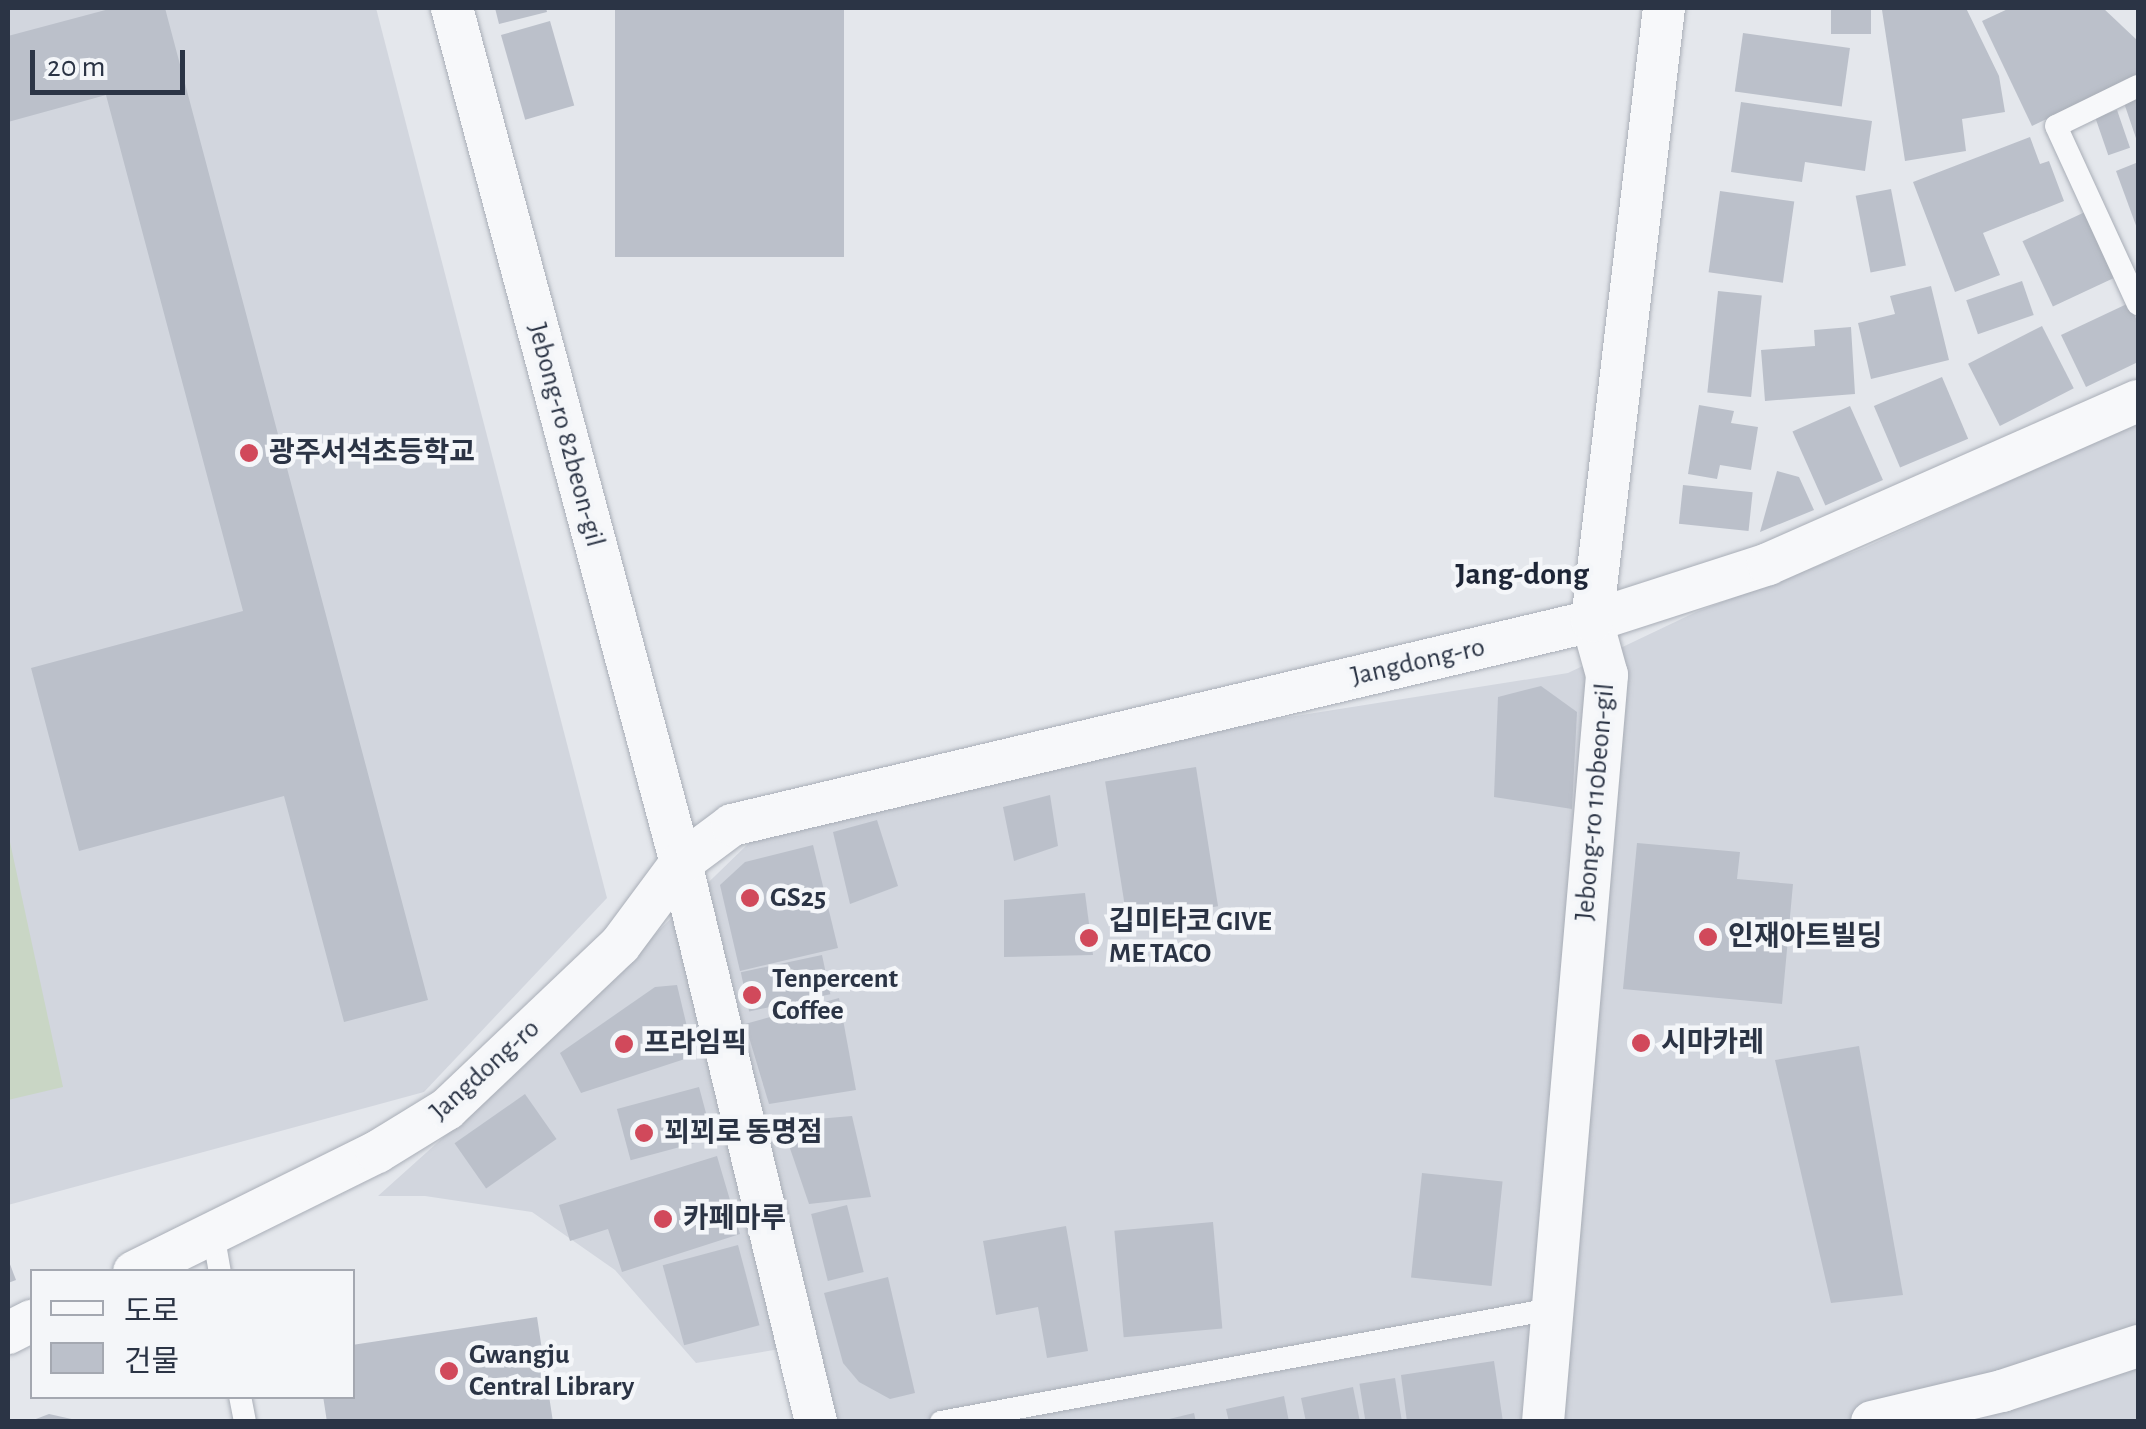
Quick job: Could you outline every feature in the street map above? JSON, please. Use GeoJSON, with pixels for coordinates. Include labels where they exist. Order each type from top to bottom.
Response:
{"type":"FeatureCollection","features":[{"type":"Feature","properties":{"kind":"street","name":"Jebong-ro 82beon-gil"},"geometry":{"type":"LineString","coordinates":[[452,8],[681,863]]}},
{"type":"Feature","properties":{"kind":"street","name":"Jebong-ro 110beon-gil"},"geometry":{"type":"LineString","coordinates":[[1543,1422],[1607,675],[1592,621],[1664,8]]}},
{"type":"Feature","properties":{"kind":"street","name":"Jangdong-ro"},"geometry":{"type":"LineString","coordinates":[[146,1269],[216,1252],[448,1109],[620,945],[681,863],[732,825],[1592,621],[1768,564],[2138,400]]}},
{"type":"Feature","properties":{"kind":"street"},"geometry":{"type":"LineString","coordinates":[[681,863],[816,1422]]}},
{"type":"Feature","properties":{"kind":"street"},"geometry":{"type":"LineString","coordinates":[[1872,1422],[2002,1391],[2138,1346]]}},
{"type":"Feature","properties":{"kind":"lane"},"geometry":{"type":"LineString","coordinates":[[2138,86],[2056,126],[2138,304]]}},
{"type":"Feature","properties":{"kind":"lane"},"geometry":{"type":"LineString","coordinates":[[941,1422],[1551,1309]]}},
{"type":"Feature","properties":{"kind":"shaded area","name":"광주서석초등학교"},"geometry":{"type":"Polygon","coordinates":[[[8,8],[376,8],[607,898],[424,1092],[8,1205],[8,8]]]}},
{"type":"Feature","properties":{"kind":"shaded area"},"geometry":{"type":"Polygon","coordinates":[[[2138,422],[2138,1421],[797,1421],[780,1349],[696,1363],[615,1270],[532,1212],[425,1196],[378,1196],[476,1108],[750,842],[1238,725],[1568,673],[1696,612],[1864,548],[2138,422]]]}},
{"type":"Feature","properties":{"kind":"green space"},"geometry":{"type":"Polygon","coordinates":[[[8,833],[63,1087],[8,1100],[8,833]]]}},
{"type":"Feature","properties":{"kind":"building"},"geometry":{"type":"Polygon","coordinates":[[[113,8],[165,8],[428,1000],[344,1022],[284,796],[79,851],[31,668],[243,611],[106,95],[8,122],[8,36],[113,8]]]}},
{"type":"Feature","properties":{"kind":"building"},"geometry":{"type":"Polygon","coordinates":[[[495,8],[546,8],[547,12],[499,24],[495,8]]]}},
{"type":"Feature","properties":{"kind":"building"},"geometry":{"type":"Polygon","coordinates":[[[615,8],[844,8],[844,257],[615,257],[615,8]]]}},
{"type":"Feature","properties":{"kind":"building"},"geometry":{"type":"Polygon","coordinates":[[[1831,8],[1871,8],[1871,34],[1831,34],[1831,8]]]}},
{"type":"Feature","properties":{"kind":"building"},"geometry":{"type":"Polygon","coordinates":[[[1966,8],[1999,76],[2005,112],[1962,119],[1966,151],[1905,161],[1882,10],[1966,8]]]}},
{"type":"Feature","properties":{"kind":"building"},"geometry":{"type":"Polygon","coordinates":[[[2010,8],[2103,8],[2138,41],[2138,75],[2032,126],[1982,21],[2010,8]]]}},
{"type":"Feature","properties":{"kind":"building"},"geometry":{"type":"Polygon","coordinates":[[[550,21],[574,106],[525,120],[501,35],[550,21]]]}},
{"type":"Feature","properties":{"kind":"building"},"geometry":{"type":"Polygon","coordinates":[[[1743,33],[1850,48],[1842,106],[1735,91],[1743,33]]]}},
{"type":"Feature","properties":{"kind":"building"},"geometry":{"type":"Polygon","coordinates":[[[2138,91],[2138,144],[2122,97],[2138,91]]]}},
{"type":"Feature","properties":{"kind":"building"},"geometry":{"type":"Polygon","coordinates":[[[1741,102],[1872,121],[1865,171],[1805,162],[1802,182],[1731,172],[1741,102]]]}},
{"type":"Feature","properties":{"kind":"building"},"geometry":{"type":"Polygon","coordinates":[[[2117,110],[2130,148],[2108,155],[2095,117],[2117,110]]]}},
{"type":"Feature","properties":{"kind":"building"},"geometry":{"type":"Polygon","coordinates":[[[2030,137],[2040,164],[2049,161],[2064,201],[1983,233],[2000,275],[1955,292],[1913,182],[2030,137]]]}},
{"type":"Feature","properties":{"kind":"building"},"geometry":{"type":"Polygon","coordinates":[[[2138,164],[2138,231],[2116,171],[2138,164]]]}},
{"type":"Feature","properties":{"kind":"building"},"geometry":{"type":"Polygon","coordinates":[[[1891,189],[1906,266],[1871,272],[1856,196],[1891,189]]]}},
{"type":"Feature","properties":{"kind":"building"},"geometry":{"type":"Polygon","coordinates":[[[1720,191],[1794,201],[1783,283],[1709,272],[1720,191]]]}},
{"type":"Feature","properties":{"kind":"building"},"geometry":{"type":"Polygon","coordinates":[[[2085,212],[2115,277],[2053,306],[2022,241],[2085,212]]]}},
{"type":"Feature","properties":{"kind":"building"},"geometry":{"type":"Polygon","coordinates":[[[2022,281],[2034,315],[1978,334],[1966,300],[2022,281]]]}},
{"type":"Feature","properties":{"kind":"building"},"geometry":{"type":"Polygon","coordinates":[[[1931,286],[1949,360],[1871,379],[1858,323],[1895,314],[1890,296],[1931,286]]]}},
{"type":"Feature","properties":{"kind":"building"},"geometry":{"type":"Polygon","coordinates":[[[1718,291],[1762,296],[1751,397],[1707,392],[1718,291]]]}},
{"type":"Feature","properties":{"kind":"building"},"geometry":{"type":"Polygon","coordinates":[[[2129,303],[2138,323],[2138,362],[2086,387],[2061,335],[2129,303]]]}},
{"type":"Feature","properties":{"kind":"building"},"geometry":{"type":"Polygon","coordinates":[[[2042,326],[2074,388],[2000,426],[1968,364],[2042,326]]]}},
{"type":"Feature","properties":{"kind":"building"},"geometry":{"type":"Polygon","coordinates":[[[1851,327],[1855,394],[1765,401],[1761,350],[1815,346],[1814,330],[1851,327]]]}},
{"type":"Feature","properties":{"kind":"building"},"geometry":{"type":"Polygon","coordinates":[[[1942,377],[1968,439],[1900,468],[1874,406],[1942,377]]]}},
{"type":"Feature","properties":{"kind":"building"},"geometry":{"type":"Polygon","coordinates":[[[1699,405],[1734,411],[1731,423],[1758,427],[1751,470],[1720,465],[1717,479],[1688,474],[1699,405]]]}},
{"type":"Feature","properties":{"kind":"building"},"geometry":{"type":"Polygon","coordinates":[[[1850,406],[1883,480],[1825,506],[1792,432],[1850,406]]]}},
{"type":"Feature","properties":{"kind":"building"},"geometry":{"type":"Polygon","coordinates":[[[1777,471],[1799,477],[1814,510],[1760,532],[1777,471]]]}},
{"type":"Feature","properties":{"kind":"building"},"geometry":{"type":"Polygon","coordinates":[[[1683,485],[1753,492],[1749,531],[1679,524],[1683,485]]]}},
{"type":"Feature","properties":{"kind":"building"},"geometry":{"type":"Polygon","coordinates":[[[1541,686],[1577,712],[1572,809],[1494,797],[1498,697],[1541,686]]]}},
{"type":"Feature","properties":{"kind":"building"},"geometry":{"type":"Polygon","coordinates":[[[1196,767],[1218,906],[1127,921],[1105,781],[1196,767]]]}},
{"type":"Feature","properties":{"kind":"building"},"geometry":{"type":"Polygon","coordinates":[[[1050,795],[1058,846],[1014,861],[1003,807],[1050,795]]]}},
{"type":"Feature","properties":{"kind":"building"},"geometry":{"type":"Polygon","coordinates":[[[877,820],[898,886],[850,904],[833,832],[877,820]]]}},
{"type":"Feature","properties":{"kind":"building","name":"인재아트빌딩"},"geometry":{"type":"Polygon","coordinates":[[[1637,843],[1740,852],[1737,879],[1793,884],[1782,1004],[1623,989],[1637,843]]]}},
{"type":"Feature","properties":{"kind":"building"},"geometry":{"type":"Polygon","coordinates":[[[813,845],[838,948],[740,971],[720,885],[745,862],[813,845]]]}},
{"type":"Feature","properties":{"kind":"building"},"geometry":{"type":"Polygon","coordinates":[[[1085,893],[1093,955],[1004,957],[1004,900],[1085,893]]]}},
{"type":"Feature","properties":{"kind":"building"},"geometry":{"type":"Polygon","coordinates":[[[822,955],[830,994],[749,1011],[741,972],[822,955]]]}},
{"type":"Feature","properties":{"kind":"building"},"geometry":{"type":"Polygon","coordinates":[[[677,985],[694,1056],[581,1093],[560,1053],[655,987],[677,985]]]}},
{"type":"Feature","properties":{"kind":"building"},"geometry":{"type":"Polygon","coordinates":[[[839,998],[856,1090],[769,1104],[745,1024],[839,998]]]}},
{"type":"Feature","properties":{"kind":"building"},"geometry":{"type":"Polygon","coordinates":[[[1859,1046],[1903,1295],[1831,1303],[1775,1060],[1859,1046]]]}},
{"type":"Feature","properties":{"kind":"building"},"geometry":{"type":"Polygon","coordinates":[[[699,1087],[713,1138],[631,1160],[617,1109],[699,1087]]]}},
{"type":"Feature","properties":{"kind":"building"},"geometry":{"type":"Polygon","coordinates":[[[525,1094],[557,1139],[486,1188],[455,1143],[525,1094]]]}},
{"type":"Feature","properties":{"kind":"building"},"geometry":{"type":"Polygon","coordinates":[[[852,1116],[871,1197],[809,1204],[781,1122],[852,1116]]]}},
{"type":"Feature","properties":{"kind":"building"},"geometry":{"type":"Polygon","coordinates":[[[717,1156],[740,1234],[622,1272],[608,1229],[570,1241],[559,1205],[717,1156]]]}},
{"type":"Feature","properties":{"kind":"building"},"geometry":{"type":"Polygon","coordinates":[[[1422,1173],[1503,1181],[1492,1286],[1411,1277],[1422,1173]]]}},
{"type":"Feature","properties":{"kind":"building"},"geometry":{"type":"Polygon","coordinates":[[[847,1205],[864,1272],[828,1281],[811,1214],[847,1205]]]}},
{"type":"Feature","properties":{"kind":"building"},"geometry":{"type":"Polygon","coordinates":[[[1213,1222],[1222,1329],[1124,1337],[1114,1231],[1213,1222]]]}},
{"type":"Feature","properties":{"kind":"building"},"geometry":{"type":"Polygon","coordinates":[[[1066,1226],[1088,1351],[1047,1358],[1038,1307],[996,1315],[983,1241],[1066,1226]]]}},
{"type":"Feature","properties":{"kind":"building"},"geometry":{"type":"Polygon","coordinates":[[[738,1245],[759,1325],[684,1345],[663,1265],[738,1245]]]}},
{"type":"Feature","properties":{"kind":"building"},"geometry":{"type":"Polygon","coordinates":[[[8,1259],[16,1280],[8,1283],[8,1259]]]}},
{"type":"Feature","properties":{"kind":"building"},"geometry":{"type":"Polygon","coordinates":[[[888,1277],[915,1393],[890,1399],[859,1382],[843,1363],[824,1293],[888,1277]]]}},
{"type":"Feature","properties":{"kind":"building","name":"Gwangju Central Library"},"geometry":{"type":"Polygon","coordinates":[[[537,1317],[553,1422],[327,1422],[323,1399],[355,1399],[355,1345],[537,1317]]]}},
{"type":"Feature","properties":{"kind":"building"},"geometry":{"type":"Polygon","coordinates":[[[1494,1361],[1503,1422],[1407,1422],[1401,1375],[1494,1361]]]}},
{"type":"Feature","properties":{"kind":"building"},"geometry":{"type":"Polygon","coordinates":[[[1395,1378],[1402,1422],[1366,1422],[1359,1384],[1395,1378]]]}},
{"type":"Feature","properties":{"kind":"building"},"geometry":{"type":"Polygon","coordinates":[[[1353,1387],[1360,1422],[1306,1422],[1301,1398],[1353,1387]]]}},
{"type":"Feature","properties":{"kind":"building"},"geometry":{"type":"Polygon","coordinates":[[[1284,1396],[1289,1422],[1229,1422],[1226,1409],[1284,1396]]]}},
{"type":"Feature","properties":{"kind":"building"},"geometry":{"type":"Polygon","coordinates":[[[1194,1413],[1196,1422],[1165,1422],[1165,1420],[1194,1413]]]}},
{"type":"Feature","properties":{"kind":"building"},"geometry":{"type":"Polygon","coordinates":[[[49,1414],[76,1420],[76,1422],[28,1422],[49,1414]]]}},
{"type":"Feature","properties":{"kind":"place","name":"광주서석초등학교"},"geometry":{"type":"Point","coordinates":[249,453]}},
{"type":"Feature","properties":{"kind":"place","name":"GS25"},"geometry":{"type":"Point","coordinates":[750,898]}},
{"type":"Feature","properties":{"kind":"place","name":"인재아트빌딩"},"geometry":{"type":"Point","coordinates":[1708,937]}},
{"type":"Feature","properties":{"kind":"place","name":"깁미타코 GIVE ME TACO"},"geometry":{"type":"Point","coordinates":[1089,938]}},
{"type":"Feature","properties":{"kind":"place","name":"Tenpercent Coffee"},"geometry":{"type":"Point","coordinates":[752,995]}},
{"type":"Feature","properties":{"kind":"place","name":"시마카레"},"geometry":{"type":"Point","coordinates":[1641,1043]}},
{"type":"Feature","properties":{"kind":"place","name":"프라임픽"},"geometry":{"type":"Point","coordinates":[624,1044]}},
{"type":"Feature","properties":{"kind":"place","name":"꾀꾀로 동명점"},"geometry":{"type":"Point","coordinates":[644,1133]}},
{"type":"Feature","properties":{"kind":"place","name":"카페마루"},"geometry":{"type":"Point","coordinates":[663,1219]}},
{"type":"Feature","properties":{"kind":"place","name":"Gwangju Central Library"},"geometry":{"type":"Point","coordinates":[449,1371]}},
{"type":"Feature","properties":{"kind":"district","name":"Jang-dong"},"geometry":{"type":"Point","coordinates":[1522,574]}}]}
